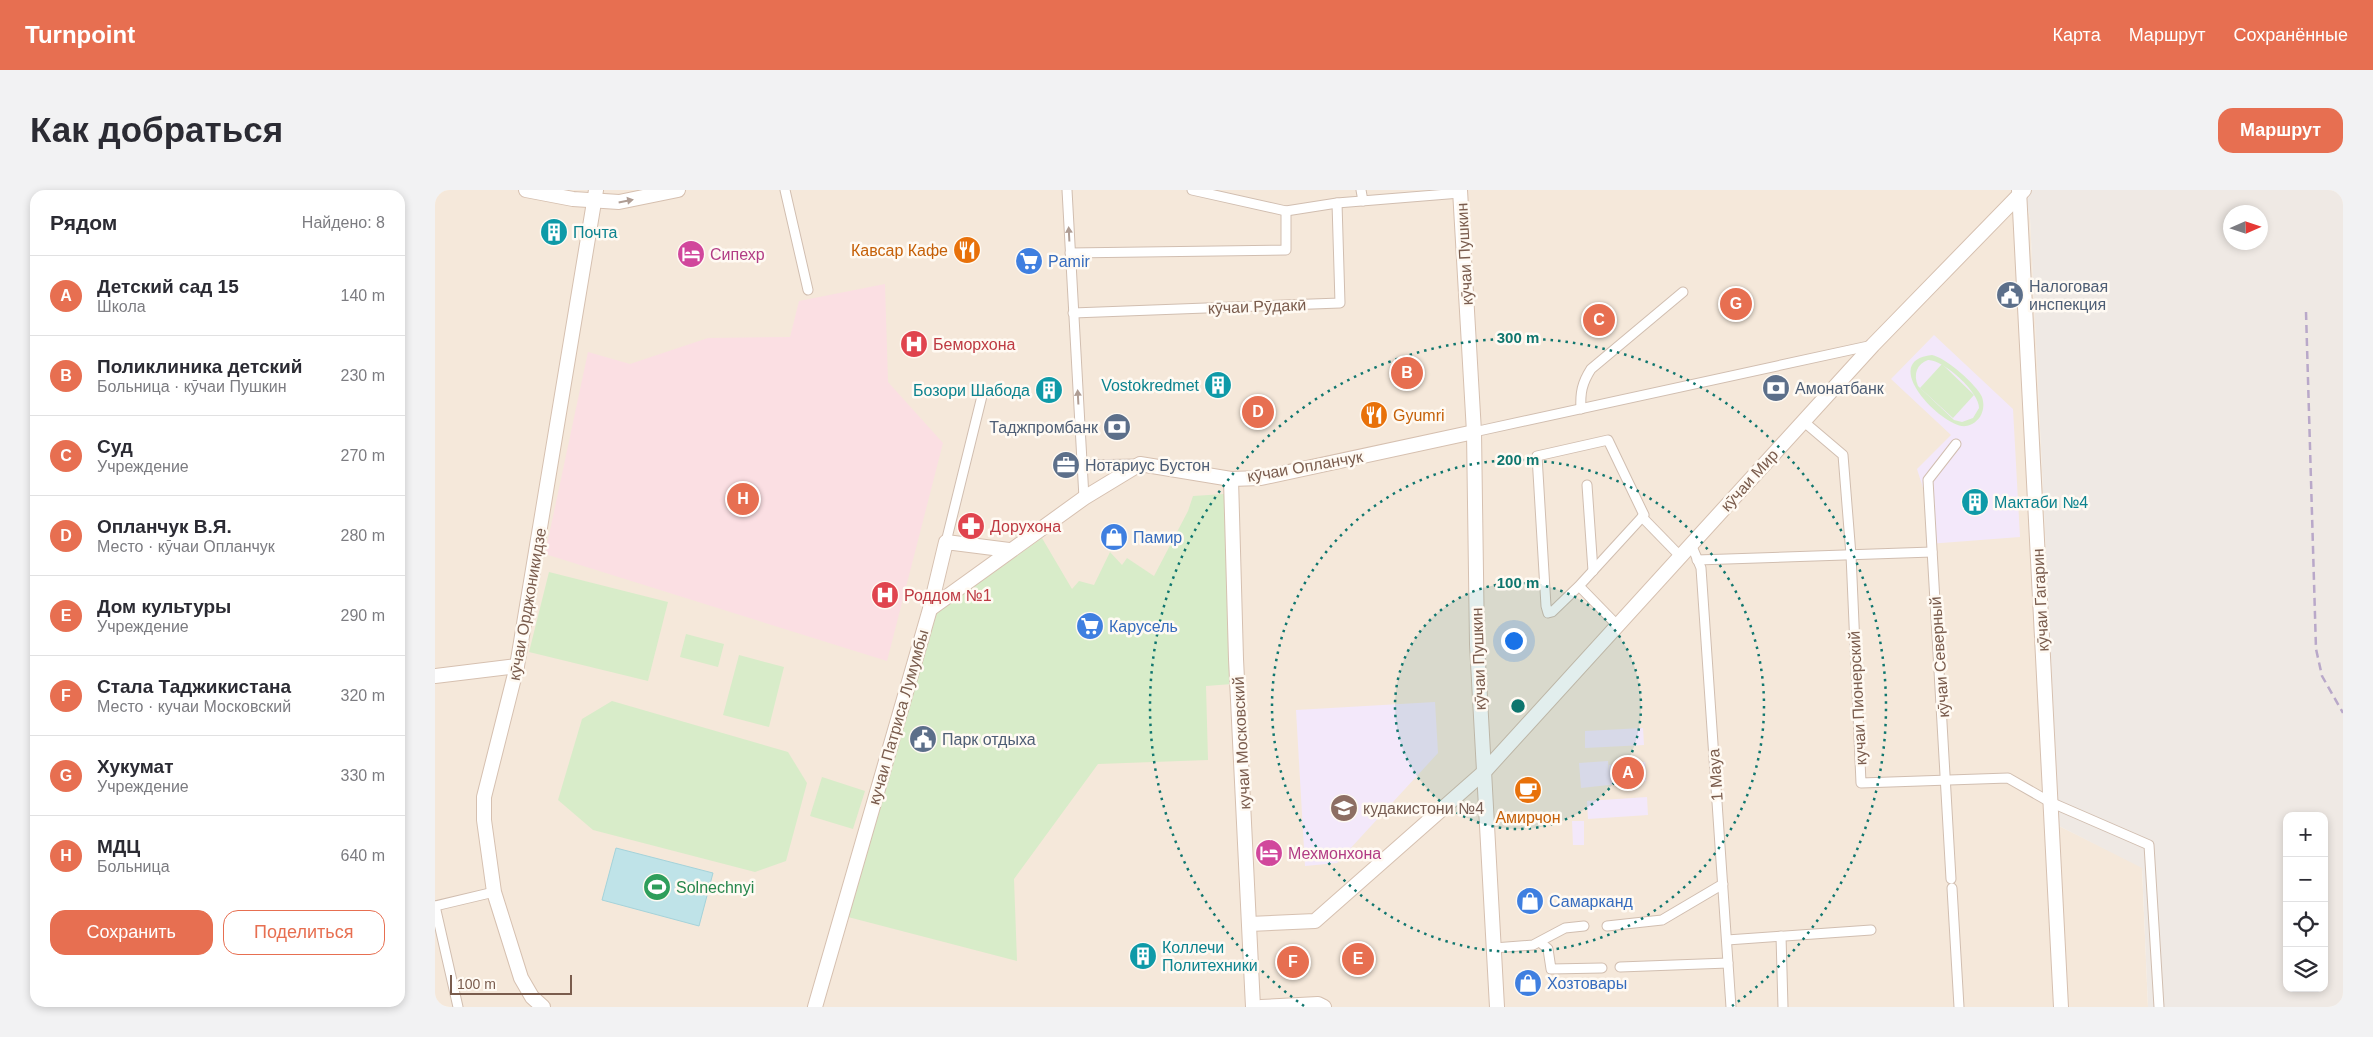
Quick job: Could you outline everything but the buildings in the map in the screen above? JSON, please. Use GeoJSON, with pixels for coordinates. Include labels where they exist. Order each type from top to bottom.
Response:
{"type":"FeatureCollection","features":[{"type":"Feature","properties":{"kind":"street"},"geometry":{"type":"LineString","coordinates":[[526,190],[595,196],[619,202],[678,190]]}},
{"type":"Feature","properties":{"kind":"street"},"geometry":{"type":"LineString","coordinates":[[785,190],[808,290]]}},
{"type":"Feature","properties":{"kind":"street"},"geometry":{"type":"LineString","coordinates":[[1067,190],[1084,498]]}},
{"type":"Feature","properties":{"kind":"street"},"geometry":{"type":"LineString","coordinates":[[1192,190],[1286,212],[1337,203],[1460,192]]}},
{"type":"Feature","properties":{"kind":"street"},"geometry":{"type":"LineString","coordinates":[[1361,190],[1363,201]]}},
{"type":"Feature","properties":{"kind":"street","name":"кӯчаи Мир"},"geometry":{"type":"LineString","coordinates":[[1483,772],[1873,344],[2021,191]]}},
{"type":"Feature","properties":{"kind":"street","name":"кӯчаи Гагарин"},"geometry":{"type":"LineString","coordinates":[[2021,191],[2061,1007]]}},
{"type":"Feature","properties":{"kind":"street","name":"кӯчаи Пушкин"},"geometry":{"type":"LineString","coordinates":[[1460,192],[1473,432],[1477,644],[1497,1007]]}},
{"type":"Feature","properties":{"kind":"street","name":"кӯчаи Орджоникидзе"},"geometry":{"type":"LineString","coordinates":[[543,1007],[532,997],[521,978],[494,892],[484,820],[484,797],[517,666],[595,196]]}},
{"type":"Feature","properties":{"kind":"street","name":"кӯчаи Рӯдакӣ"},"geometry":{"type":"LineString","coordinates":[[1073,313],[1340,303],[1337,203]]}},
{"type":"Feature","properties":{"kind":"street"},"geometry":{"type":"LineString","coordinates":[[1070,253],[1286,250],[1286,212]]}},
{"type":"Feature","properties":{"kind":"street"},"geometry":{"type":"LineString","coordinates":[[1581,409],[1580,394],[1583,381],[1591,369],[1683,292]]}},
{"type":"Feature","properties":{"kind":"street"},"geometry":{"type":"LineString","coordinates":[[1473,432],[1873,344]]}},
{"type":"Feature","properties":{"kind":"street","name":"кучаи Патриса Лумумбы"},"geometry":{"type":"LineString","coordinates":[[815,1007],[929,609],[982,396]]}},
{"type":"Feature","properties":{"kind":"street","name":"кучаи Пионерский"},"geometry":{"type":"LineString","coordinates":[[1803,421],[1843,455],[1851,554],[1861,783],[2007,778],[2050,802],[2149,845],[2159,1007]]}},
{"type":"Feature","properties":{"kind":"street","name":"кӯчаи Опланчук"},"geometry":{"type":"LineString","coordinates":[[1140,464],[1231,479],[1261,478],[1473,432]]}},
{"type":"Feature","properties":{"kind":"street"},"geometry":{"type":"LineString","coordinates":[[1608,440],[1644,515],[1641,517],[1579,586],[1552,612],[1548,613],[1546,606],[1537,456],[1608,440]]}},
{"type":"Feature","properties":{"kind":"street","name":"кӯчаи Северный"},"geometry":{"type":"LineString","coordinates":[[1956,444],[1928,480],[1959,1007]]}},
{"type":"Feature","properties":{"kind":"street"},"geometry":{"type":"LineString","coordinates":[[1082,466],[1140,464]]}},
{"type":"Feature","properties":{"kind":"street"},"geometry":{"type":"LineString","coordinates":[[929,609],[1084,498],[1140,464]]}},
{"type":"Feature","properties":{"kind":"street","name":"кучаи Московский"},"geometry":{"type":"LineString","coordinates":[[1231,479],[1236,659],[1253,1007]]}},
{"type":"Feature","properties":{"kind":"street"},"geometry":{"type":"LineString","coordinates":[[1587,485],[1593,571]]}},
{"type":"Feature","properties":{"kind":"street"},"geometry":{"type":"LineString","coordinates":[[1641,517],[1680,556]]}},
{"type":"Feature","properties":{"kind":"street"},"geometry":{"type":"LineString","coordinates":[[946,542],[1009,550]]}},
{"type":"Feature","properties":{"kind":"street","name":"1 Maya"},"geometry":{"type":"LineString","coordinates":[[1691,544],[1701,568],[1731,1007]]}},
{"type":"Feature","properties":{"kind":"street"},"geometry":{"type":"LineString","coordinates":[[1697,560],[1932,552]]}},
{"type":"Feature","properties":{"kind":"street"},"geometry":{"type":"LineString","coordinates":[[1579,586],[1617,625]]}},
{"type":"Feature","properties":{"kind":"street"},"geometry":{"type":"LineString","coordinates":[[435,676],[517,666]]}},
{"type":"Feature","properties":{"kind":"street"},"geometry":{"type":"LineString","coordinates":[[1249,924],[1315,921],[1483,772]]}},
{"type":"Feature","properties":{"kind":"street"},"geometry":{"type":"LineString","coordinates":[[1607,926],[1662,920],[1723,884]]}},
{"type":"Feature","properties":{"kind":"street"},"geometry":{"type":"LineString","coordinates":[[458,1007],[435,906],[494,892]]}},
{"type":"Feature","properties":{"kind":"street"},"geometry":{"type":"LineString","coordinates":[[1494,948],[1533,945],[1565,928],[1584,926]]}},
{"type":"Feature","properties":{"kind":"street"},"geometry":{"type":"LineString","coordinates":[[1727,940],[1871,930]]}},
{"type":"Feature","properties":{"kind":"street"},"geometry":{"type":"LineString","coordinates":[[1781,936],[1783,1007]]}},
{"type":"Feature","properties":{"kind":"street"},"geometry":{"type":"LineString","coordinates":[[1540,942],[1548,949],[1551,969],[1602,968]]}},
{"type":"Feature","properties":{"kind":"street"},"geometry":{"type":"LineString","coordinates":[[1620,967],[1728,963]]}},
{"type":"Feature","properties":{"kind":"street"},"geometry":{"type":"LineString","coordinates":[[1261,1007],[1321,1005]]}},
{"type":"Feature","properties":{"kind":"shaded area"},"geometry":{"type":"Polygon","coordinates":[[[435,190],[2023,190],[2030,218],[2059,826],[2142,867],[2148,1007],[435,1007],[435,190]]]}},
{"type":"Feature","properties":{"kind":"shaded area"},"geometry":{"type":"Polygon","coordinates":[[[2023,190],[2343,190],[2343,1007],[2148,1007],[2142,868],[2059,826],[2030,218],[2023,190]]]}},
{"type":"Feature","properties":{"kind":"shaded area"},"geometry":{"type":"Polygon","coordinates":[[[885,284],[888,382],[943,443],[887,661],[545,554],[588,352],[630,364],[708,338],[790,337],[799,301],[885,284]]]}},
{"type":"Feature","properties":{"kind":"shaded area"},"geometry":{"type":"Polygon","coordinates":[[[1934,335],[2013,409],[2020,537],[1928,544],[1924,491],[1917,469],[1951,435],[1891,379],[1934,335]]]}},
{"type":"Feature","properties":{"kind":"shaded area","name":"кудакистони №4"},"geometry":{"type":"Polygon","coordinates":[[[1435,702],[1438,753],[1337,863],[1305,866],[1296,710],[1435,702]]]}},
{"type":"Feature","properties":{"kind":"shaded area"},"geometry":{"type":"Polygon","coordinates":[[[1643,728],[1644,745],[1585,748],[1585,731],[1643,728]]]}},
{"type":"Feature","properties":{"kind":"shaded area"},"geometry":{"type":"Polygon","coordinates":[[[1608,761],[1609,772],[1609,765],[1645,762],[1646,781],[1581,788],[1579,763],[1608,761]]]}},
{"type":"Feature","properties":{"kind":"shaded area"},"geometry":{"type":"Polygon","coordinates":[[[1647,797],[1648,815],[1588,819],[1587,801],[1647,797]]]}},
{"type":"Feature","properties":{"kind":"shaded area"},"geometry":{"type":"Polygon","coordinates":[[[1572,821],[1584,821],[1584,845],[1573,845],[1572,821]]]}},
{"type":"Feature","properties":{"kind":"green space"},"geometry":{"type":"Polygon","coordinates":[[[1932,355],[1938,357],[1967,379],[1983,399],[1983,410],[1977,421],[1966,426],[1956,424],[1931,407],[1920,394],[1913,381],[1911,369],[1917,360],[1932,355]],[[1928,360],[1921,364],[1916,374],[1918,386],[1954,420],[1962,422],[1973,418],[1979,408],[1974,394],[1960,378],[1935,361],[1928,360]]]}},
{"type":"Feature","properties":{"kind":"green space"},"geometry":{"type":"Polygon","coordinates":[[[1942,364],[1974,395],[1953,418],[1920,388],[1942,364]]]}},
{"type":"Feature","properties":{"kind":"green space"},"geometry":{"type":"Polygon","coordinates":[[[1224,494],[1232,684],[1206,686],[1208,760],[1098,764],[1014,879],[1017,961],[848,917],[926,621],[1042,538],[1072,589],[1079,581],[1094,585],[1110,552],[1122,565],[1127,558],[1154,576],[1188,511],[1193,496],[1224,494]]]}},
{"type":"Feature","properties":{"kind":"green space"},"geometry":{"type":"Polygon","coordinates":[[[549,572],[668,602],[648,681],[529,652],[549,572]]]}},
{"type":"Feature","properties":{"kind":"green space"},"geometry":{"type":"Polygon","coordinates":[[[686,634],[724,644],[718,667],[680,657],[686,634]]]}},
{"type":"Feature","properties":{"kind":"green space"},"geometry":{"type":"Polygon","coordinates":[[[739,655],[784,667],[769,727],[723,715],[739,655]]]}},
{"type":"Feature","properties":{"kind":"green space"},"geometry":{"type":"Polygon","coordinates":[[[612,701],[788,752],[807,783],[786,861],[755,872],[593,830],[558,800],[582,719],[612,701]]]}},
{"type":"Feature","properties":{"kind":"green space"},"geometry":{"type":"Polygon","coordinates":[[[822,777],[865,791],[853,829],[810,816],[822,777]]]}},
{"type":"Feature","properties":{"kind":"water","name":"Solnechnyi"},"geometry":{"type":"Polygon","coordinates":[[[616,848],[713,873],[699,926],[602,900],[616,848]]]}},
{"type":"Feature","properties":{"kind":"railway"},"geometry":{"type":"LineString","coordinates":[[2306,312],[2316,649],[2322,676],[2343,713]]}},
{"type":"Feature","properties":{"kind":"place","name":"Почта"},"geometry":{"type":"Point","coordinates":[554,232]}},
{"type":"Feature","properties":{"kind":"place","name":"Кавсар Кафе"},"geometry":{"type":"Point","coordinates":[967,250]}},
{"type":"Feature","properties":{"kind":"place","name":"Сипехр"},"geometry":{"type":"Point","coordinates":[691,254]}},
{"type":"Feature","properties":{"kind":"place","name":"Pamir"},"geometry":{"type":"Point","coordinates":[1029,261]}},
{"type":"Feature","properties":{"kind":"place","name":"Налоговая инспекция"},"geometry":{"type":"Point","coordinates":[2010,295]}},
{"type":"Feature","properties":{"kind":"place","name":"Хукумат"},"geometry":{"type":"Point","coordinates":[1736,304]}},
{"type":"Feature","properties":{"kind":"place","name":"Суд"},"geometry":{"type":"Point","coordinates":[1599,320]}},
{"type":"Feature","properties":{"kind":"place","name":"Беморхона"},"geometry":{"type":"Point","coordinates":[914,344]}},
{"type":"Feature","properties":{"kind":"place","name":"Поликлиника детский"},"geometry":{"type":"Point","coordinates":[1407,373]}},
{"type":"Feature","properties":{"kind":"place","name":"Vostokredmet"},"geometry":{"type":"Point","coordinates":[1218,385]}},
{"type":"Feature","properties":{"kind":"place","name":"Амонатбанк"},"geometry":{"type":"Point","coordinates":[1776,388]}},
{"type":"Feature","properties":{"kind":"place","name":"Бозори Шабода"},"geometry":{"type":"Point","coordinates":[1049,390]}},
{"type":"Feature","properties":{"kind":"place","name":"Опланчук В.Я."},"geometry":{"type":"Point","coordinates":[1258,412]}},
{"type":"Feature","properties":{"kind":"place","name":"Gyumri"},"geometry":{"type":"Point","coordinates":[1374,415]}},
{"type":"Feature","properties":{"kind":"place","name":"Таджпромбанк"},"geometry":{"type":"Point","coordinates":[1117,427]}},
{"type":"Feature","properties":{"kind":"place","name":"Нотариус Бустон"},"geometry":{"type":"Point","coordinates":[1066,465]}},
{"type":"Feature","properties":{"kind":"place","name":"МДЦ"},"geometry":{"type":"Point","coordinates":[743,499]}},
{"type":"Feature","properties":{"kind":"place","name":"Мактаби №4"},"geometry":{"type":"Point","coordinates":[1975,502]}},
{"type":"Feature","properties":{"kind":"place","name":"Дорухона"},"geometry":{"type":"Point","coordinates":[971,526]}},
{"type":"Feature","properties":{"kind":"place","name":"Памир"},"geometry":{"type":"Point","coordinates":[1114,537]}},
{"type":"Feature","properties":{"kind":"place","name":"Роддом №1"},"geometry":{"type":"Point","coordinates":[885,595]}},
{"type":"Feature","properties":{"kind":"place","name":"Карусель"},"geometry":{"type":"Point","coordinates":[1090,626]}},
{"type":"Feature","properties":{"kind":"place","name":"Парк отдыха"},"geometry":{"type":"Point","coordinates":[923,739]}},
{"type":"Feature","properties":{"kind":"place","name":"Детский сад 15"},"geometry":{"type":"Point","coordinates":[1628,773]}},
{"type":"Feature","properties":{"kind":"place","name":"Амирчон"},"geometry":{"type":"Point","coordinates":[1528,790]}},
{"type":"Feature","properties":{"kind":"place","name":"кудакистони №4"},"geometry":{"type":"Point","coordinates":[1344,808]}},
{"type":"Feature","properties":{"kind":"place","name":"Мехмонхона"},"geometry":{"type":"Point","coordinates":[1269,853]}},
{"type":"Feature","properties":{"kind":"place","name":"Solnechnyi"},"geometry":{"type":"Point","coordinates":[657,887]}},
{"type":"Feature","properties":{"kind":"place","name":"Самарканд"},"geometry":{"type":"Point","coordinates":[1530,901]}},
{"type":"Feature","properties":{"kind":"place","name":"Коллечи Политехники"},"geometry":{"type":"Point","coordinates":[1143,956]}},
{"type":"Feature","properties":{"kind":"place","name":"Дом культуры"},"geometry":{"type":"Point","coordinates":[1358,959]}},
{"type":"Feature","properties":{"kind":"place","name":"Стала Таджикистана"},"geometry":{"type":"Point","coordinates":[1293,962]}},
{"type":"Feature","properties":{"kind":"place","name":"Хозтовары"},"geometry":{"type":"Point","coordinates":[1528,983]}}]}
